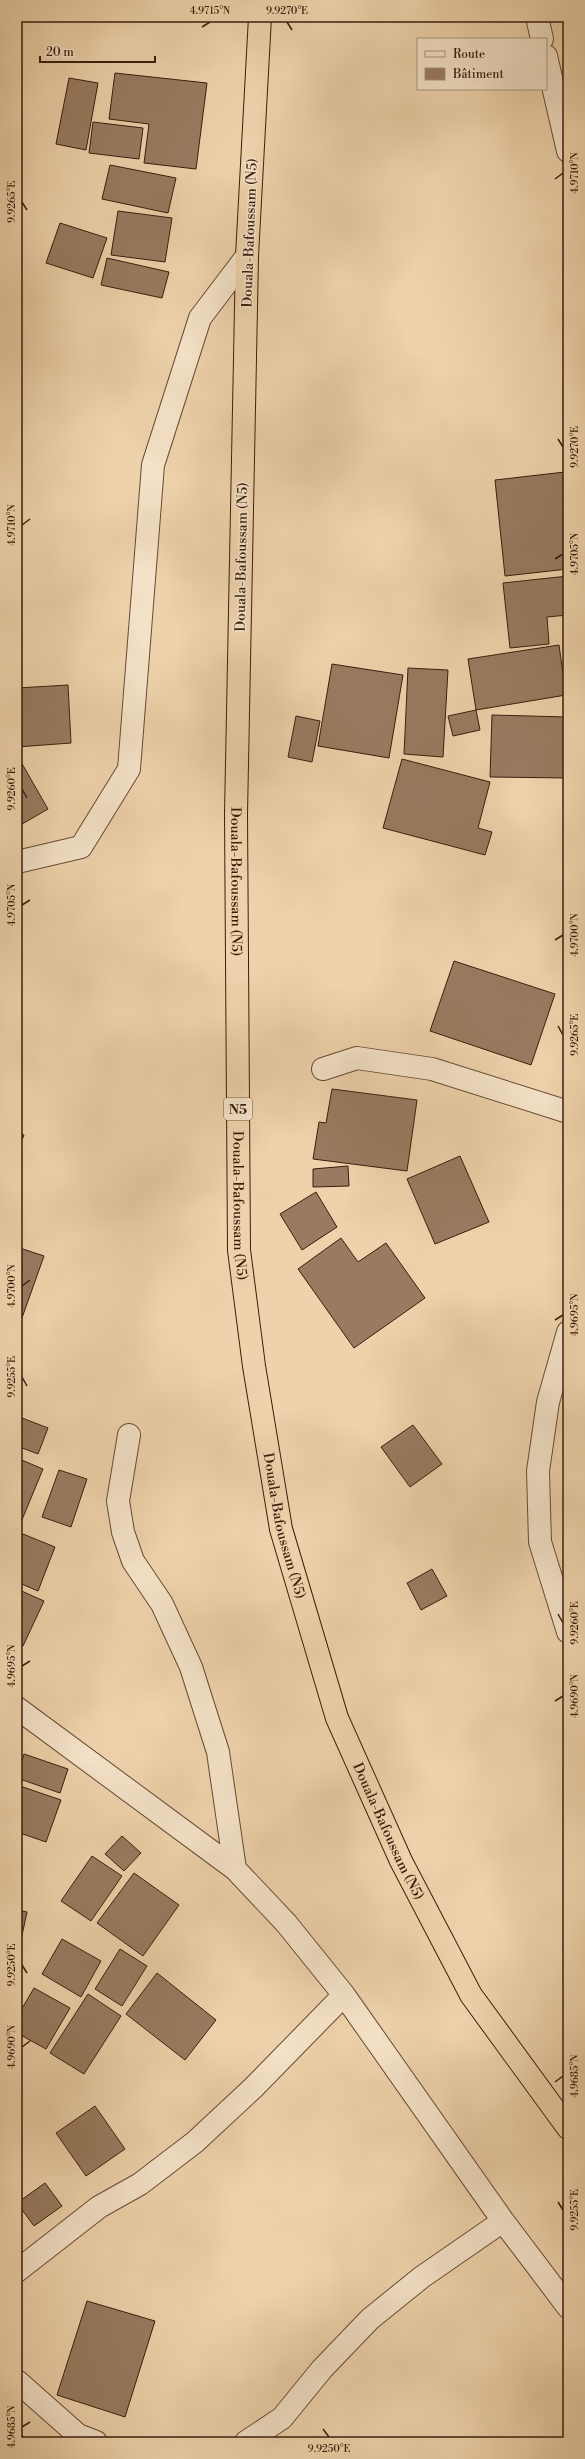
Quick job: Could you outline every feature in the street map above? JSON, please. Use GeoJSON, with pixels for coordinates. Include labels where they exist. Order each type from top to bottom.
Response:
{"type":"FeatureCollection","features":[{"type":"Feature","properties":{"kind":"highway","name":"Douala-Bafoussam (N5)"},"geometry":{"type":"LineString","coordinates":[[260,17],[247,256],[236,814],[239,1250],[254,1366],[281,1529],[337,1718],[401,1861],[471,1995],[568,2128]]}},
{"type":"Feature","properties":{"kind":"street"},"geometry":{"type":"LineString","coordinates":[[537,17],[542,38]]}},
{"type":"Feature","properties":{"kind":"street"},"geometry":{"type":"LineString","coordinates":[[547,60],[568,151]]}},
{"type":"Feature","properties":{"kind":"street"},"geometry":{"type":"LineString","coordinates":[[17,862],[81,847],[130,769],[153,465],[200,318],[247,256]]}},
{"type":"Feature","properties":{"kind":"street"},"geometry":{"type":"LineString","coordinates":[[323,1069],[357,1058],[432,1069],[568,1112]]}},
{"type":"Feature","properties":{"kind":"street"},"geometry":{"type":"LineString","coordinates":[[568,1332],[548,1402],[538,1471],[540,1542],[568,1632]]}},
{"type":"Feature","properties":{"kind":"street"},"geometry":{"type":"LineString","coordinates":[[129,1435],[118,1501],[123,1532],[133,1560],[162,1604],[194,1674],[218,1752],[235,1869]]}},
{"type":"Feature","properties":{"kind":"street"},"geometry":{"type":"LineString","coordinates":[[17,1708],[235,1869],[286,1923],[344,1995],[503,2222],[568,2307]]}},
{"type":"Feature","properties":{"kind":"street"},"geometry":{"type":"LineString","coordinates":[[17,2271],[98,2207],[140,2184],[195,2142],[252,2088],[344,1995]]}},
{"type":"Feature","properties":{"kind":"street"},"geometry":{"type":"LineString","coordinates":[[246,2442],[282,2418],[322,2369],[370,2319],[422,2277],[503,2222]]}},
{"type":"Feature","properties":{"kind":"street"},"geometry":{"type":"LineString","coordinates":[[17,2381],[78,2435],[96,2442]]}},
{"type":"Feature","properties":{"kind":"building"},"geometry":{"type":"Polygon","coordinates":[[[115,73],[207,83],[196,169],[144,163],[149,124],[109,119],[115,73]]]}},
{"type":"Feature","properties":{"kind":"building"},"geometry":{"type":"Polygon","coordinates":[[[69,78],[98,83],[86,150],[56,144],[69,78]]]}},
{"type":"Feature","properties":{"kind":"building"},"geometry":{"type":"Polygon","coordinates":[[[93,122],[143,128],[139,159],[89,153],[93,122]]]}},
{"type":"Feature","properties":{"kind":"building"},"geometry":{"type":"Polygon","coordinates":[[[110,165],[176,178],[168,213],[102,199],[110,165]]]}},
{"type":"Feature","properties":{"kind":"building"},"geometry":{"type":"Polygon","coordinates":[[[118,211],[172,218],[165,262],[111,255],[118,211]]]}},
{"type":"Feature","properties":{"kind":"building"},"geometry":{"type":"Polygon","coordinates":[[[60,223],[107,238],[93,278],[46,263],[60,223]]]}},
{"type":"Feature","properties":{"kind":"building"},"geometry":{"type":"Polygon","coordinates":[[[107,258],[169,272],[162,298],[101,285],[107,258]]]}},
{"type":"Feature","properties":{"kind":"building"},"geometry":{"type":"Polygon","coordinates":[[[565,472],[568,501],[568,569],[505,576],[495,480],[565,472]]]}},
{"type":"Feature","properties":{"kind":"building"},"geometry":{"type":"Polygon","coordinates":[[[568,576],[568,615],[547,617],[549,644],[510,648],[503,583],[568,576]]]}},
{"type":"Feature","properties":{"kind":"building"},"geometry":{"type":"Polygon","coordinates":[[[559,645],[566,695],[476,710],[468,659],[559,645]]]}},
{"type":"Feature","properties":{"kind":"building"},"geometry":{"type":"Polygon","coordinates":[[[332,664],[403,675],[389,758],[318,746],[332,664]]]}},
{"type":"Feature","properties":{"kind":"building"},"geometry":{"type":"Polygon","coordinates":[[[408,668],[448,670],[443,757],[404,754],[408,668]]]}},
{"type":"Feature","properties":{"kind":"building"},"geometry":{"type":"Polygon","coordinates":[[[68,685],[71,743],[17,747],[17,688],[68,685]]]}},
{"type":"Feature","properties":{"kind":"building"},"geometry":{"type":"Polygon","coordinates":[[[476,710],[480,730],[453,736],[448,716],[476,710]]]}},
{"type":"Feature","properties":{"kind":"building"},"geometry":{"type":"Polygon","coordinates":[[[492,715],[568,717],[568,778],[490,777],[492,715]]]}},
{"type":"Feature","properties":{"kind":"building"},"geometry":{"type":"Polygon","coordinates":[[[296,716],[320,721],[312,762],[288,757],[296,716]]]}},
{"type":"Feature","properties":{"kind":"building"},"geometry":{"type":"Polygon","coordinates":[[[17,755],[48,809],[17,827],[17,755]]]}},
{"type":"Feature","properties":{"kind":"building"},"geometry":{"type":"Polygon","coordinates":[[[402,759],[490,782],[478,828],[492,832],[485,855],[383,828],[402,759]]]}},
{"type":"Feature","properties":{"kind":"building"},"geometry":{"type":"Polygon","coordinates":[[[454,961],[555,994],[531,1065],[430,1031],[454,961]]]}},
{"type":"Feature","properties":{"kind":"building"},"geometry":{"type":"Polygon","coordinates":[[[332,1089],[417,1100],[407,1171],[313,1159],[319,1122],[326,1123],[332,1089]]]}},
{"type":"Feature","properties":{"kind":"building"},"geometry":{"type":"Polygon","coordinates":[[[17,1133],[24,1135],[17,1152],[17,1133]]]}},
{"type":"Feature","properties":{"kind":"building"},"geometry":{"type":"Polygon","coordinates":[[[460,1156],[489,1222],[435,1244],[407,1179],[460,1156]]]}},
{"type":"Feature","properties":{"kind":"building"},"geometry":{"type":"Polygon","coordinates":[[[348,1166],[349,1186],[313,1187],[313,1169],[348,1166]]]}},
{"type":"Feature","properties":{"kind":"building"},"geometry":{"type":"Polygon","coordinates":[[[316,1192],[337,1227],[302,1250],[280,1214],[316,1192]]]}},
{"type":"Feature","properties":{"kind":"building"},"geometry":{"type":"Polygon","coordinates":[[[341,1238],[358,1262],[386,1243],[425,1298],[354,1348],[298,1269],[341,1238]]]}},
{"type":"Feature","properties":{"kind":"building"},"geometry":{"type":"Polygon","coordinates":[[[17,1247],[44,1256],[17,1332],[17,1247]]]}},
{"type":"Feature","properties":{"kind":"building"},"geometry":{"type":"Polygon","coordinates":[[[17,1416],[48,1428],[38,1454],[17,1446],[17,1416]]]}},
{"type":"Feature","properties":{"kind":"building"},"geometry":{"type":"Polygon","coordinates":[[[413,1425],[442,1464],[410,1487],[381,1447],[413,1425]]]}},
{"type":"Feature","properties":{"kind":"building"},"geometry":{"type":"Polygon","coordinates":[[[17,1458],[43,1469],[19,1527],[17,1526],[17,1458]]]}},
{"type":"Feature","properties":{"kind":"building"},"geometry":{"type":"Polygon","coordinates":[[[59,1470],[87,1479],[71,1527],[42,1517],[59,1470]]]}},
{"type":"Feature","properties":{"kind":"building"},"geometry":{"type":"Polygon","coordinates":[[[23,1534],[55,1547],[38,1591],[17,1582],[17,1548],[23,1534]]]}},
{"type":"Feature","properties":{"kind":"building"},"geometry":{"type":"Polygon","coordinates":[[[432,1569],[447,1596],[421,1610],[407,1583],[432,1569]]]}},
{"type":"Feature","properties":{"kind":"building"},"geometry":{"type":"Polygon","coordinates":[[[17,1589],[44,1601],[23,1646],[17,1644],[17,1589]]]}},
{"type":"Feature","properties":{"kind":"building"},"geometry":{"type":"Polygon","coordinates":[[[24,1754],[68,1769],[60,1793],[17,1778],[24,1754]]]}},
{"type":"Feature","properties":{"kind":"building"},"geometry":{"type":"Polygon","coordinates":[[[17,1785],[61,1800],[46,1842],[17,1832],[17,1785]]]}},
{"type":"Feature","properties":{"kind":"building"},"geometry":{"type":"Polygon","coordinates":[[[122,1836],[141,1853],[124,1871],[105,1854],[122,1836]]]}},
{"type":"Feature","properties":{"kind":"building"},"geometry":{"type":"Polygon","coordinates":[[[92,1856],[122,1876],[91,1921],[61,1901],[92,1856]]]}},
{"type":"Feature","properties":{"kind":"building"},"geometry":{"type":"Polygon","coordinates":[[[134,1873],[179,1905],[143,1956],[97,1923],[134,1873]]]}},
{"type":"Feature","properties":{"kind":"building"},"geometry":{"type":"Polygon","coordinates":[[[17,1910],[27,1912],[18,1954],[17,1954],[17,1910]]]}},
{"type":"Feature","properties":{"kind":"building"},"geometry":{"type":"Polygon","coordinates":[[[62,1939],[101,1961],[81,1997],[42,1974],[62,1939]]]}},
{"type":"Feature","properties":{"kind":"building"},"geometry":{"type":"Polygon","coordinates":[[[120,1949],[147,1966],[122,2006],[95,1989],[120,1949]]]}},
{"type":"Feature","properties":{"kind":"building"},"geometry":{"type":"Polygon","coordinates":[[[157,1973],[216,2020],[185,2060],[126,2014],[157,1973]]]}},
{"type":"Feature","properties":{"kind":"building"},"geometry":{"type":"Polygon","coordinates":[[[34,1988],[70,2008],[46,2049],[17,2033],[17,2017],[34,1988]]]}},
{"type":"Feature","properties":{"kind":"building"},"geometry":{"type":"Polygon","coordinates":[[[88,1994],[121,2016],[84,2074],[50,2053],[88,1994]]]}},
{"type":"Feature","properties":{"kind":"building"},"geometry":{"type":"Polygon","coordinates":[[[95,2106],[125,2149],[86,2176],[56,2133],[95,2106]]]}},
{"type":"Feature","properties":{"kind":"building"},"geometry":{"type":"Polygon","coordinates":[[[45,2183],[62,2206],[34,2226],[17,2203],[45,2183]]]}},
{"type":"Feature","properties":{"kind":"building"},"geometry":{"type":"Polygon","coordinates":[[[87,2301],[155,2321],[125,2417],[57,2395],[87,2301]]]}},
{"type":"Feature","properties":{"kind":"building"},"geometry":{"type":"Polygon","coordinates":[[[17,2431],[30,2442],[17,2442],[17,2431]]]}}]}
